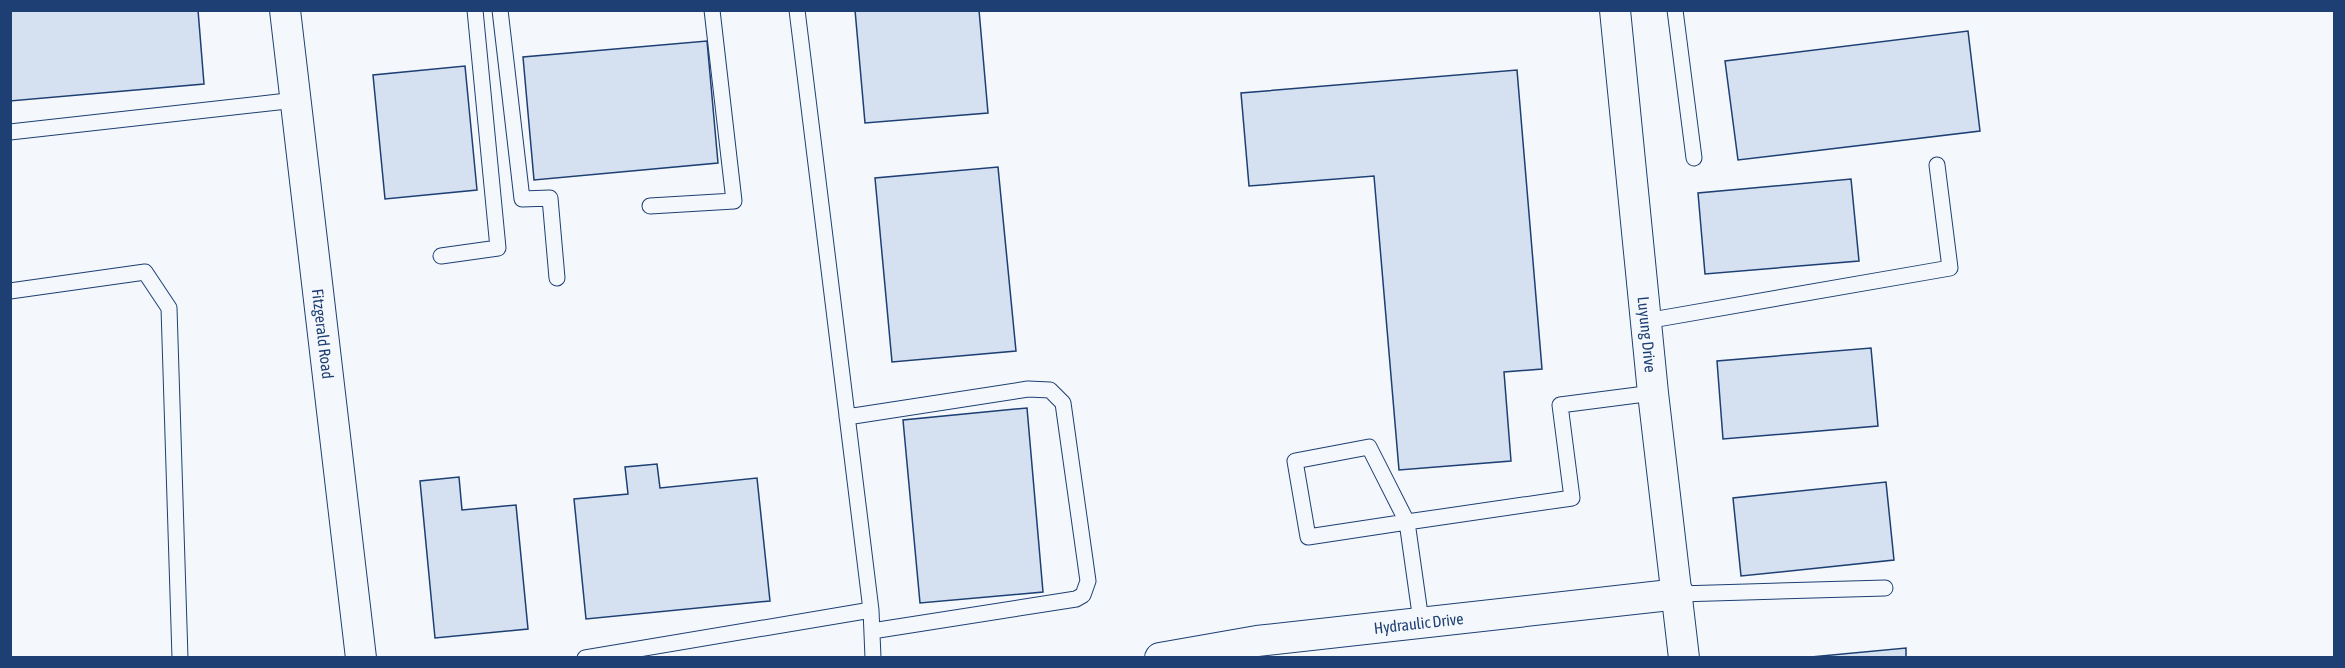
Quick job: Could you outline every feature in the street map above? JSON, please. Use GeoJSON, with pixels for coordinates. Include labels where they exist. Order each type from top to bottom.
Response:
{"type":"FeatureCollection","features":[{"type":"Feature","properties":{"kind":"street","name":"Fitzgerald Road"},"geometry":{"type":"LineString","coordinates":[[285,10],[361,657]]}},
{"type":"Feature","properties":{"kind":"street","name":"Luyung Drive"},"geometry":{"type":"LineString","coordinates":[[1615,10],[1653,393],[1679,594],[1684,657]]}},
{"type":"Feature","properties":{"kind":"street","name":"Hydraulic Drive"},"geometry":{"type":"LineString","coordinates":[[1160,657],[1257,641],[1421,621],[1679,594]]}},
{"type":"Feature","properties":{"kind":"lane"},"geometry":{"type":"LineString","coordinates":[[441,256],[498,248],[475,10]]}},
{"type":"Feature","properties":{"kind":"lane"},"geometry":{"type":"LineString","coordinates":[[500,10],[522,199],[550,198],[557,278]]}},
{"type":"Feature","properties":{"kind":"lane"},"geometry":{"type":"LineString","coordinates":[[650,206],[734,201],[712,10]]}},
{"type":"Feature","properties":{"kind":"lane"},"geometry":{"type":"LineString","coordinates":[[797,10],[871,610],[873,657]]}},
{"type":"Feature","properties":{"kind":"lane"},"geometry":{"type":"LineString","coordinates":[[1675,10],[1694,158]]}},
{"type":"Feature","properties":{"kind":"lane"},"geometry":{"type":"LineString","coordinates":[[10,132],[296,100]]}},
{"type":"Feature","properties":{"kind":"lane"},"geometry":{"type":"LineString","coordinates":[[1646,321],[1950,268],[1937,165]]}},
{"type":"Feature","properties":{"kind":"lane"},"geometry":{"type":"LineString","coordinates":[[10,291],[145,272],[169,308],[180,657]]}},
{"type":"Feature","properties":{"kind":"lane"},"geometry":{"type":"LineString","coordinates":[[847,417],[1028,389],[1050,390],[1063,403],[1088,580],[1083,595],[1076,599],[872,631]]}},
{"type":"Feature","properties":{"kind":"lane"},"geometry":{"type":"LineString","coordinates":[[1421,621],[1407,522],[1369,447],[1295,461],[1308,537],[1407,522],[1572,498],[1560,405],[1653,393]]}},
{"type":"Feature","properties":{"kind":"lane"},"geometry":{"type":"LineString","coordinates":[[1679,594],[1885,588]]}},
{"type":"Feature","properties":{"kind":"lane"},"geometry":{"type":"LineString","coordinates":[[585,657],[871,610]]}},
{"type":"Feature","properties":{"kind":"building"},"geometry":{"type":"Polygon","coordinates":[[[10,10],[198,10],[204,84],[10,101],[10,10]]]}},
{"type":"Feature","properties":{"kind":"building"},"geometry":{"type":"Polygon","coordinates":[[[855,10],[979,10],[988,113],[865,123],[855,10]]]}},
{"type":"Feature","properties":{"kind":"building"},"geometry":{"type":"Polygon","coordinates":[[[1968,31],[1980,131],[1738,160],[1725,61],[1968,31]]]}},
{"type":"Feature","properties":{"kind":"building"},"geometry":{"type":"Polygon","coordinates":[[[707,41],[718,163],[534,180],[523,57],[707,41]]]}},
{"type":"Feature","properties":{"kind":"building"},"geometry":{"type":"Polygon","coordinates":[[[465,66],[477,190],[385,199],[373,75],[465,66]]]}},
{"type":"Feature","properties":{"kind":"building"},"geometry":{"type":"Polygon","coordinates":[[[1517,70],[1542,369],[1504,372],[1511,461],[1399,470],[1374,176],[1249,186],[1241,93],[1517,70]]]}},
{"type":"Feature","properties":{"kind":"building"},"geometry":{"type":"Polygon","coordinates":[[[998,167],[1016,351],[892,362],[875,178],[998,167]]]}},
{"type":"Feature","properties":{"kind":"building"},"geometry":{"type":"Polygon","coordinates":[[[1851,179],[1859,261],[1705,274],[1698,193],[1851,179]]]}},
{"type":"Feature","properties":{"kind":"building"},"geometry":{"type":"Polygon","coordinates":[[[1871,348],[1878,426],[1723,439],[1717,361],[1871,348]]]}},
{"type":"Feature","properties":{"kind":"building"},"geometry":{"type":"Polygon","coordinates":[[[1027,408],[1043,592],[920,603],[903,420],[1027,408]]]}},
{"type":"Feature","properties":{"kind":"building"},"geometry":{"type":"Polygon","coordinates":[[[657,464],[660,488],[757,478],[770,601],[586,619],[574,499],[628,494],[625,467],[657,464]]]}},
{"type":"Feature","properties":{"kind":"building"},"geometry":{"type":"Polygon","coordinates":[[[459,477],[462,510],[516,505],[528,629],[435,638],[420,481],[459,477]]]}},
{"type":"Feature","properties":{"kind":"building"},"geometry":{"type":"Polygon","coordinates":[[[1886,482],[1894,560],[1741,576],[1733,498],[1886,482]]]}},
{"type":"Feature","properties":{"kind":"building"},"geometry":{"type":"Polygon","coordinates":[[[1906,648],[1906,658],[1800,658],[1906,648]]]}}]}
